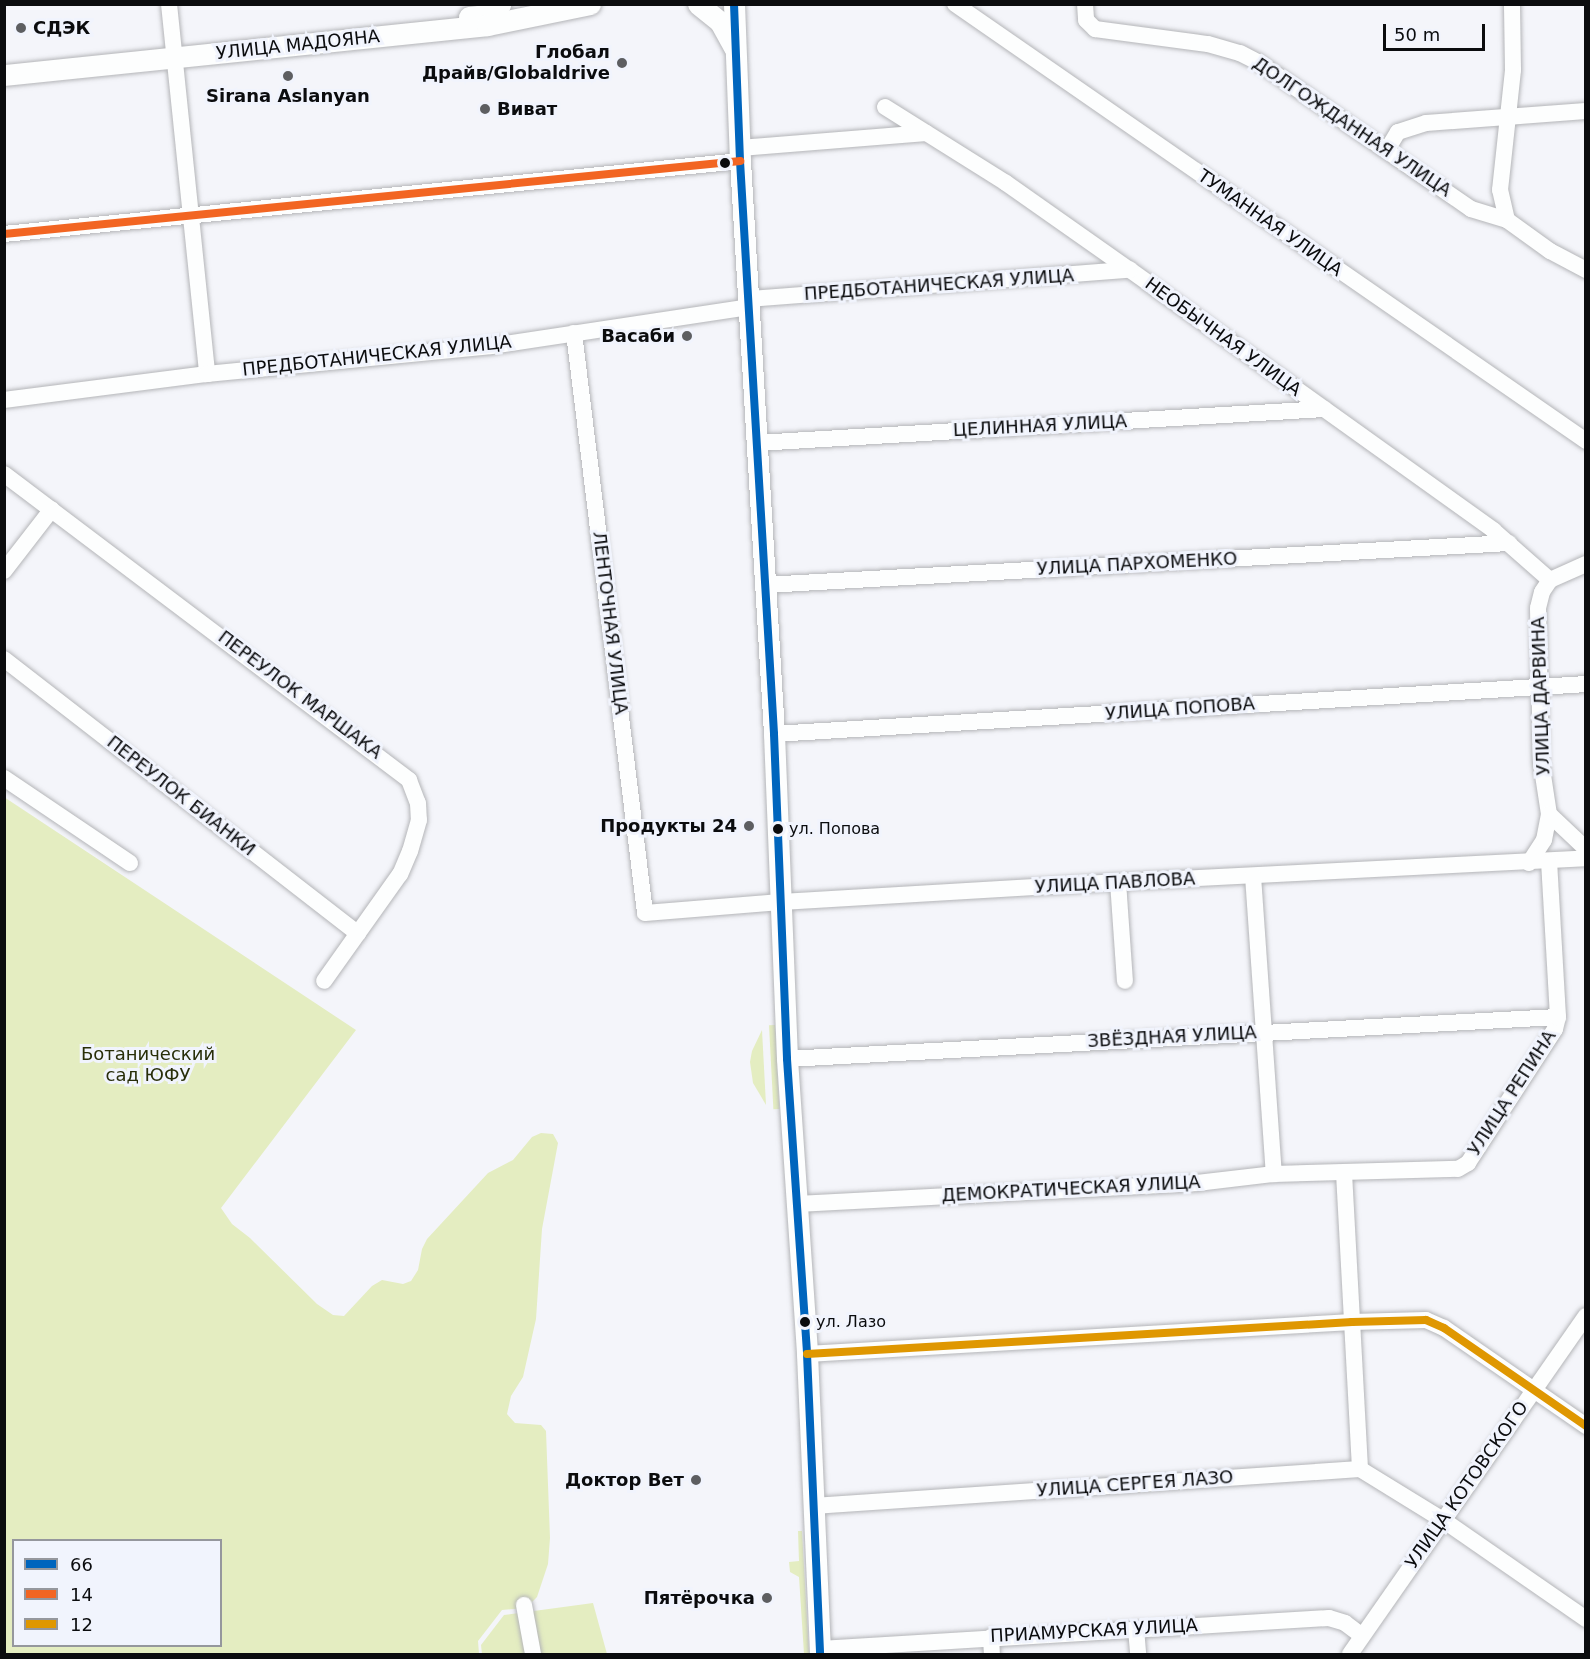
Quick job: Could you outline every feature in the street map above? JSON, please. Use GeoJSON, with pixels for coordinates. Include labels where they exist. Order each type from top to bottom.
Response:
{"type":"FeatureCollection","features":[{"type":"Feature","properties":{"kind":"main road","name":"УЛИЦА МАДОЯНА"},"geometry":{"type":"LineString","coordinates":[[4,75],[485,15],[500,4]]}},
{"type":"Feature","properties":{"kind":"main road","name":"УЛИЦА МАДОЯНА"},"geometry":{"type":"LineString","coordinates":[[4,63],[174,52],[487,25],[590,4]]}},
{"type":"Feature","properties":{"kind":"main road"},"geometry":{"type":"LineString","coordinates":[[699,4],[720,22],[735,49]]}},
{"type":"Feature","properties":{"kind":"main road"},"geometry":{"type":"LineString","coordinates":[[734,4],[740,154],[774,734],[787,1059],[807,1354],[820,1652]]}},
{"type":"Feature","properties":{"kind":"street"},"geometry":{"type":"LineString","coordinates":[[169,4],[207,374]]}},
{"type":"Feature","properties":{"kind":"street","name":"ТУМАННАЯ УЛИЦА"},"geometry":{"type":"LineString","coordinates":[[956,4],[1586,441]]}},
{"type":"Feature","properties":{"kind":"street","name":"ДОЛГОЖДАННАЯ УЛИЦА"},"geometry":{"type":"LineString","coordinates":[[1085,4],[1086,21],[1095,28],[1208,44],[1240,53],[1258,62],[1471,208],[1507,220],[1550,251],[1586,270]]}},
{"type":"Feature","properties":{"kind":"street"},"geometry":{"type":"LineString","coordinates":[[1507,220],[1500,190],[1513,70],[1512,4]]}},
{"type":"Feature","properties":{"kind":"street","name":"НЕОБЫЧНАЯ УЛИЦА"},"geometry":{"type":"LineString","coordinates":[[885,107],[1006,183],[1130,270],[1509,543],[1550,580]]}},
{"type":"Feature","properties":{"kind":"street"},"geometry":{"type":"LineString","coordinates":[[1387,150],[1398,132],[1408,127],[1508,116],[1586,111]]}},
{"type":"Feature","properties":{"kind":"street"},"geometry":{"type":"LineString","coordinates":[[4,234],[191,217],[926,133]]}},
{"type":"Feature","properties":{"kind":"street","name":"ПРЕДБОТАНИЧЕСКАЯ УЛИЦА"},"geometry":{"type":"LineString","coordinates":[[4,400],[207,374],[492,346],[749,303],[1130,270]]}},
{"type":"Feature","properties":{"kind":"street","name":"ЛЕНТОЧНАЯ УЛИЦА"},"geometry":{"type":"LineString","coordinates":[[574,333],[645,913]]}},
{"type":"Feature","properties":{"kind":"street","name":"ЦЕЛИННАЯ УЛИЦА"},"geometry":{"type":"LineString","coordinates":[[757,443],[1324,409]]}},
{"type":"Feature","properties":{"kind":"street","name":"ПЕРЕУЛОК МАРШАКА"},"geometry":{"type":"LineString","coordinates":[[4,474],[409,780],[416,791],[418,803],[416,835],[400,874],[324,981]]}},
{"type":"Feature","properties":{"kind":"street"},"geometry":{"type":"LineString","coordinates":[[4,571],[52,509]]}},
{"type":"Feature","properties":{"kind":"street","name":"УЛИЦА ПАРХОМЕНКО"},"geometry":{"type":"LineString","coordinates":[[765,585],[1509,543]]}},
{"type":"Feature","properties":{"kind":"street"},"geometry":{"type":"LineString","coordinates":[[1550,580],[1586,564]]}},
{"type":"Feature","properties":{"kind":"street","name":"УЛИЦА ДАРВИНА"},"geometry":{"type":"LineString","coordinates":[[1529,863],[1544,840],[1549,814],[1541,762],[1538,608],[1542,592],[1550,580]]}},
{"type":"Feature","properties":{"kind":"street","name":"ПЕРЕУЛОК БИАНКИ"},"geometry":{"type":"LineString","coordinates":[[4,659],[358,934]]}},
{"type":"Feature","properties":{"kind":"street","name":"УЛИЦА ПОПОВА"},"geometry":{"type":"LineString","coordinates":[[774,734],[1586,684]]}},
{"type":"Feature","properties":{"kind":"street"},"geometry":{"type":"LineString","coordinates":[[4,778],[130,864]]}},
{"type":"Feature","properties":{"kind":"street"},"geometry":{"type":"LineString","coordinates":[[1549,814],[1586,849]]}},
{"type":"Feature","properties":{"kind":"street","name":"УЛИЦА ПАВЛОВА"},"geometry":{"type":"LineString","coordinates":[[645,913],[781,902],[1119,882],[1549,862],[1586,858]]}},
{"type":"Feature","properties":{"kind":"street","name":"УЛИЦА РЕПИНА"},"geometry":{"type":"LineString","coordinates":[[1344,1173],[1446,1171],[1458,1169],[1468,1163],[1547,1045],[1558,1017],[1549,862]]}},
{"type":"Feature","properties":{"kind":"street"},"geometry":{"type":"LineString","coordinates":[[1253,876],[1274,1174]]}},
{"type":"Feature","properties":{"kind":"street"},"geometry":{"type":"LineString","coordinates":[[1119,882],[1125,981]]}},
{"type":"Feature","properties":{"kind":"street","name":"ЗВЁЗДНАЯ УЛИЦА"},"geometry":{"type":"LineString","coordinates":[[787,1059],[1558,1017]]}},
{"type":"Feature","properties":{"kind":"street"},"geometry":{"type":"LineString","coordinates":[[1344,1173],[1360,1469],[1443,1520],[1586,1619]]}},
{"type":"Feature","properties":{"kind":"street","name":"ДЕМОКРАТИЧЕСКАЯ УЛИЦА"},"geometry":{"type":"LineString","coordinates":[[797,1204],[1197,1183],[1274,1174],[1344,1173]]}},
{"type":"Feature","properties":{"kind":"street","name":"УЛИЦА КОТОВСКОГО"},"geometry":{"type":"LineString","coordinates":[[1358,1648],[1443,1520],[1586,1316]]}},
{"type":"Feature","properties":{"kind":"street"},"geometry":{"type":"LineString","coordinates":[[807,1354],[1352,1322],[1426,1320],[1444,1328],[1586,1426]]}},
{"type":"Feature","properties":{"kind":"street","name":"УЛИЦА СЕРГЕЯ ЛАЗО"},"geometry":{"type":"LineString","coordinates":[[813,1506],[1360,1469]]}},
{"type":"Feature","properties":{"kind":"street"},"geometry":{"type":"LineString","coordinates":[[524,1605],[533,1654]]}},
{"type":"Feature","properties":{"kind":"street","name":"ПРИАМУРСКАЯ УЛИЦА"},"geometry":{"type":"LineString","coordinates":[[820,1652],[991,1637],[1329,1618],[1345,1623],[1358,1648]]}},
{"type":"Feature","properties":{"kind":"street"},"geometry":{"type":"LineString","coordinates":[[1136,1629],[1138,1654]]}},
{"type":"Feature","properties":{"kind":"street"},"geometry":{"type":"LineString","coordinates":[[991,1637],[992,1654]]}},
{"type":"Feature","properties":{"kind":"green space","name":"Ботанический сад ЮФУ"},"geometry":{"type":"Polygon","coordinates":[[[4,797],[356,1030],[221,1208],[232,1224],[250,1238],[317,1304],[333,1315],[344,1316],[372,1286],[382,1280],[403,1284],[411,1281],[418,1270],[422,1249],[427,1239],[488,1173],[513,1160],[532,1137],[541,1133],[553,1134],[558,1143],[542,1229],[536,1319],[523,1377],[511,1396],[507,1414],[515,1423],[541,1425],[546,1431],[550,1538],[548,1564],[537,1597],[526,1608],[502,1610],[478,1641],[479,1654],[5,1654],[4,797]]]}},
{"type":"Feature","properties":{"kind":"green space"},"geometry":{"type":"Polygon","coordinates":[[[769,1025],[775,1025],[779,1109],[773,1109],[769,1025]]]}},
{"type":"Feature","properties":{"kind":"green space"},"geometry":{"type":"Polygon","coordinates":[[[762,1030],[766,1105],[753,1083],[750,1062],[752,1051],[762,1030]]]}},
{"type":"Feature","properties":{"kind":"green space"},"geometry":{"type":"Polygon","coordinates":[[[798,1531],[802,1531],[809,1654],[804,1654],[799,1577],[790,1572],[789,1562],[799,1561],[798,1531]]]}},
{"type":"Feature","properties":{"kind":"green space"},"geometry":{"type":"Polygon","coordinates":[[[593,1603],[607,1654],[482,1654],[481,1645],[504,1615],[593,1603]]]}},
{"type":"Feature","properties":{"kind":"transit line","name":"66"},"geometry":{"type":"LineString","coordinates":[[734,4],[740,161],[774,734],[787,1059],[807,1354],[820,1654]]}},
{"type":"Feature","properties":{"kind":"transit line","name":"14"},"geometry":{"type":"LineString","coordinates":[[4,234],[740,161]]}},
{"type":"Feature","properties":{"kind":"transit line","name":"12"},"geometry":{"type":"LineString","coordinates":[[807,1354],[1352,1322],[1426,1320],[1444,1328],[1586,1426]]}},
{"type":"Feature","properties":{"kind":"place","name":"СДЭК"},"geometry":{"type":"Point","coordinates":[21,28]}},
{"type":"Feature","properties":{"kind":"place","name":"Глобал Драйв/Globaldrive"},"geometry":{"type":"Point","coordinates":[622,63]}},
{"type":"Feature","properties":{"kind":"place","name":"Sirana Aslanyan"},"geometry":{"type":"Point","coordinates":[288,76]}},
{"type":"Feature","properties":{"kind":"place","name":"Виват"},"geometry":{"type":"Point","coordinates":[485,109]}},
{"type":"Feature","properties":{"kind":"place","name":"Васаби"},"geometry":{"type":"Point","coordinates":[687,336]}},
{"type":"Feature","properties":{"kind":"place","name":"Продукты 24"},"geometry":{"type":"Point","coordinates":[749,826]}},
{"type":"Feature","properties":{"kind":"place","name":"ул. Попова"},"geometry":{"type":"Point","coordinates":[778,829]}},
{"type":"Feature","properties":{"kind":"place","name":"ул. Лазо"},"geometry":{"type":"Point","coordinates":[805,1322]}},
{"type":"Feature","properties":{"kind":"place","name":"Доктор Вет"},"geometry":{"type":"Point","coordinates":[696,1480]}},
{"type":"Feature","properties":{"kind":"place","name":"Пятёрочка"},"geometry":{"type":"Point","coordinates":[767,1598]}}]}
